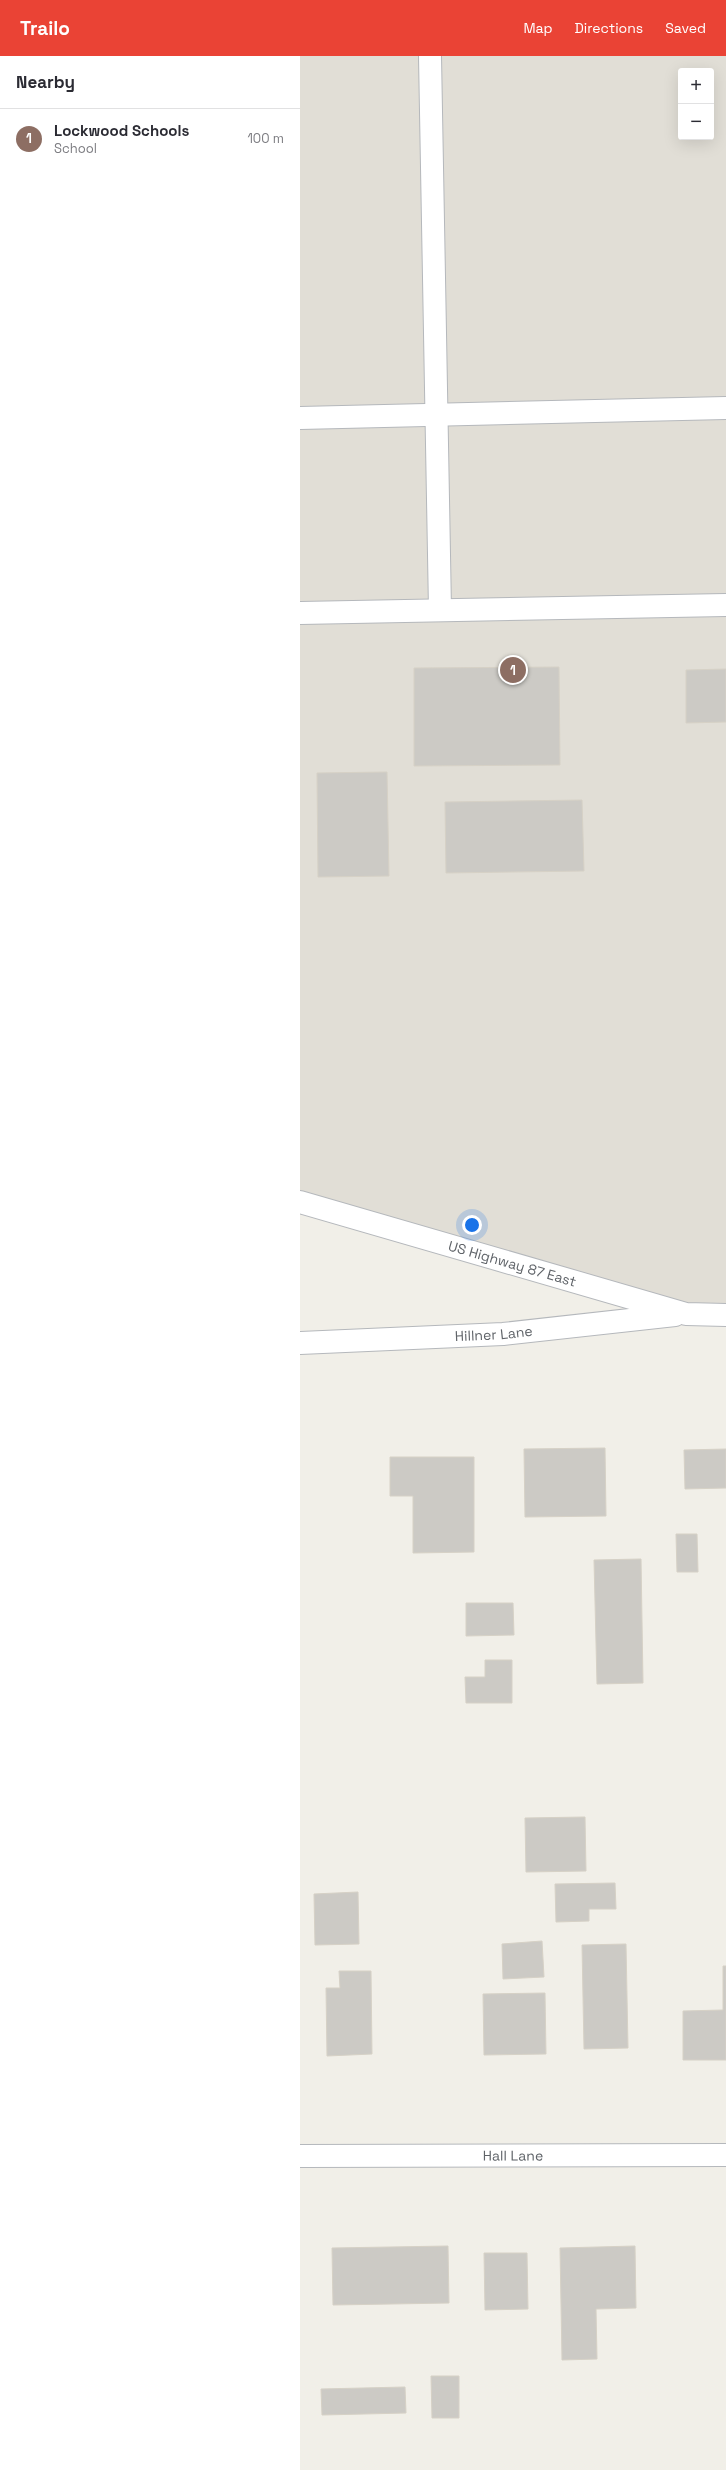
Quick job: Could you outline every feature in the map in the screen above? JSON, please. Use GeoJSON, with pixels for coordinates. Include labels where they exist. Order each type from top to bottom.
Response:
{"type":"FeatureCollection","features":[{"type":"Feature","properties":{"kind":"street"},"geometry":{"type":"LineString","coordinates":[[430,56],[438,415],[440,610]]}},
{"type":"Feature","properties":{"kind":"street"},"geometry":{"type":"LineString","coordinates":[[300,418],[726,408]]}},
{"type":"Feature","properties":{"kind":"street"},"geometry":{"type":"LineString","coordinates":[[300,613],[726,605]]}},
{"type":"Feature","properties":{"kind":"street","name":"US Highway 87 East"},"geometry":{"type":"LineString","coordinates":[[300,1202],[686,1314],[726,1315]]}},
{"type":"Feature","properties":{"kind":"street","name":"Hillner Lane"},"geometry":{"type":"LineString","coordinates":[[300,1343],[503,1334],[686,1314]]}},
{"type":"Feature","properties":{"kind":"street","name":"Hall Lane"},"geometry":{"type":"LineString","coordinates":[[300,2156],[726,2155]]}},
{"type":"Feature","properties":{"kind":"shaded area"},"geometry":{"type":"Polygon","coordinates":[[[300,56],[726,56],[726,1315],[300,1202],[300,56]]]}},
{"type":"Feature","properties":{"kind":"building"},"geometry":{"type":"Polygon","coordinates":[[[559,667],[560,765],[414,766],[414,668],[559,667]]]}},
{"type":"Feature","properties":{"kind":"building"},"geometry":{"type":"Polygon","coordinates":[[[726,669],[726,722],[686,723],[686,670],[726,669]]]}},
{"type":"Feature","properties":{"kind":"building"},"geometry":{"type":"Polygon","coordinates":[[[387,772],[389,876],[318,877],[317,773],[387,772]]]}},
{"type":"Feature","properties":{"kind":"building"},"geometry":{"type":"Polygon","coordinates":[[[582,800],[584,871],[446,873],[445,802],[582,800]]]}},
{"type":"Feature","properties":{"kind":"building"},"geometry":{"type":"Polygon","coordinates":[[[605,1448],[606,1516],[525,1517],[524,1449],[605,1448]]]}},
{"type":"Feature","properties":{"kind":"building"},"geometry":{"type":"Polygon","coordinates":[[[726,1449],[726,1488],[685,1489],[684,1450],[726,1449]]]}},
{"type":"Feature","properties":{"kind":"building"},"geometry":{"type":"Polygon","coordinates":[[[390,1457],[474,1457],[474,1552],[413,1553],[413,1496],[390,1496],[390,1457]]]}},
{"type":"Feature","properties":{"kind":"building"},"geometry":{"type":"Polygon","coordinates":[[[676,1534],[697,1534],[698,1572],[677,1572],[676,1534]]]}},
{"type":"Feature","properties":{"kind":"building"},"geometry":{"type":"Polygon","coordinates":[[[641,1559],[643,1683],[597,1684],[594,1560],[641,1559]]]}},
{"type":"Feature","properties":{"kind":"building"},"geometry":{"type":"Polygon","coordinates":[[[466,1603],[513,1603],[514,1635],[466,1636],[466,1603]]]}},
{"type":"Feature","properties":{"kind":"building"},"geometry":{"type":"Polygon","coordinates":[[[485,1660],[512,1660],[512,1703],[466,1703],[465,1677],[485,1677],[485,1660]]]}},
{"type":"Feature","properties":{"kind":"building"},"geometry":{"type":"Polygon","coordinates":[[[585,1817],[586,1871],[526,1872],[525,1818],[585,1817]]]}},
{"type":"Feature","properties":{"kind":"building"},"geometry":{"type":"Polygon","coordinates":[[[615,1883],[616,1909],[589,1909],[589,1921],[556,1922],[555,1884],[615,1883]]]}},
{"type":"Feature","properties":{"kind":"building"},"geometry":{"type":"Polygon","coordinates":[[[358,1892],[359,1944],[315,1945],[314,1894],[358,1892]]]}},
{"type":"Feature","properties":{"kind":"building"},"geometry":{"type":"Polygon","coordinates":[[[542,1941],[544,1977],[503,1979],[502,1944],[542,1941]]]}},
{"type":"Feature","properties":{"kind":"building"},"geometry":{"type":"Polygon","coordinates":[[[626,1944],[628,2048],[584,2049],[582,1945],[626,1944]]]}},
{"type":"Feature","properties":{"kind":"building"},"geometry":{"type":"Polygon","coordinates":[[[723,1966],[726,1966],[726,2060],[683,2060],[683,2011],[723,2010],[723,1966]]]}},
{"type":"Feature","properties":{"kind":"building"},"geometry":{"type":"Polygon","coordinates":[[[339,1971],[371,1971],[372,2054],[327,2056],[326,1988],[340,1988],[339,1971]]]}},
{"type":"Feature","properties":{"kind":"building"},"geometry":{"type":"Polygon","coordinates":[[[545,1993],[546,2054],[484,2055],[483,1994],[545,1993]]]}},
{"type":"Feature","properties":{"kind":"building"},"geometry":{"type":"Polygon","coordinates":[[[448,2246],[449,2303],[333,2305],[332,2248],[448,2246]]]}},
{"type":"Feature","properties":{"kind":"building"},"geometry":{"type":"Polygon","coordinates":[[[635,2246],[636,2308],[596,2309],[597,2359],[562,2360],[560,2248],[635,2246]]]}},
{"type":"Feature","properties":{"kind":"building"},"geometry":{"type":"Polygon","coordinates":[[[484,2253],[527,2253],[528,2309],[485,2310],[484,2253]]]}},
{"type":"Feature","properties":{"kind":"building"},"geometry":{"type":"Polygon","coordinates":[[[431,2376],[459,2376],[459,2418],[432,2418],[431,2376]]]}},
{"type":"Feature","properties":{"kind":"building"},"geometry":{"type":"Polygon","coordinates":[[[405,2387],[406,2413],[322,2415],[321,2389],[405,2387]]]}},
{"type":"Feature","properties":{"kind":"place","name":"Lockwood Schools"},"geometry":{"type":"Point","coordinates":[513,670]}}]}
